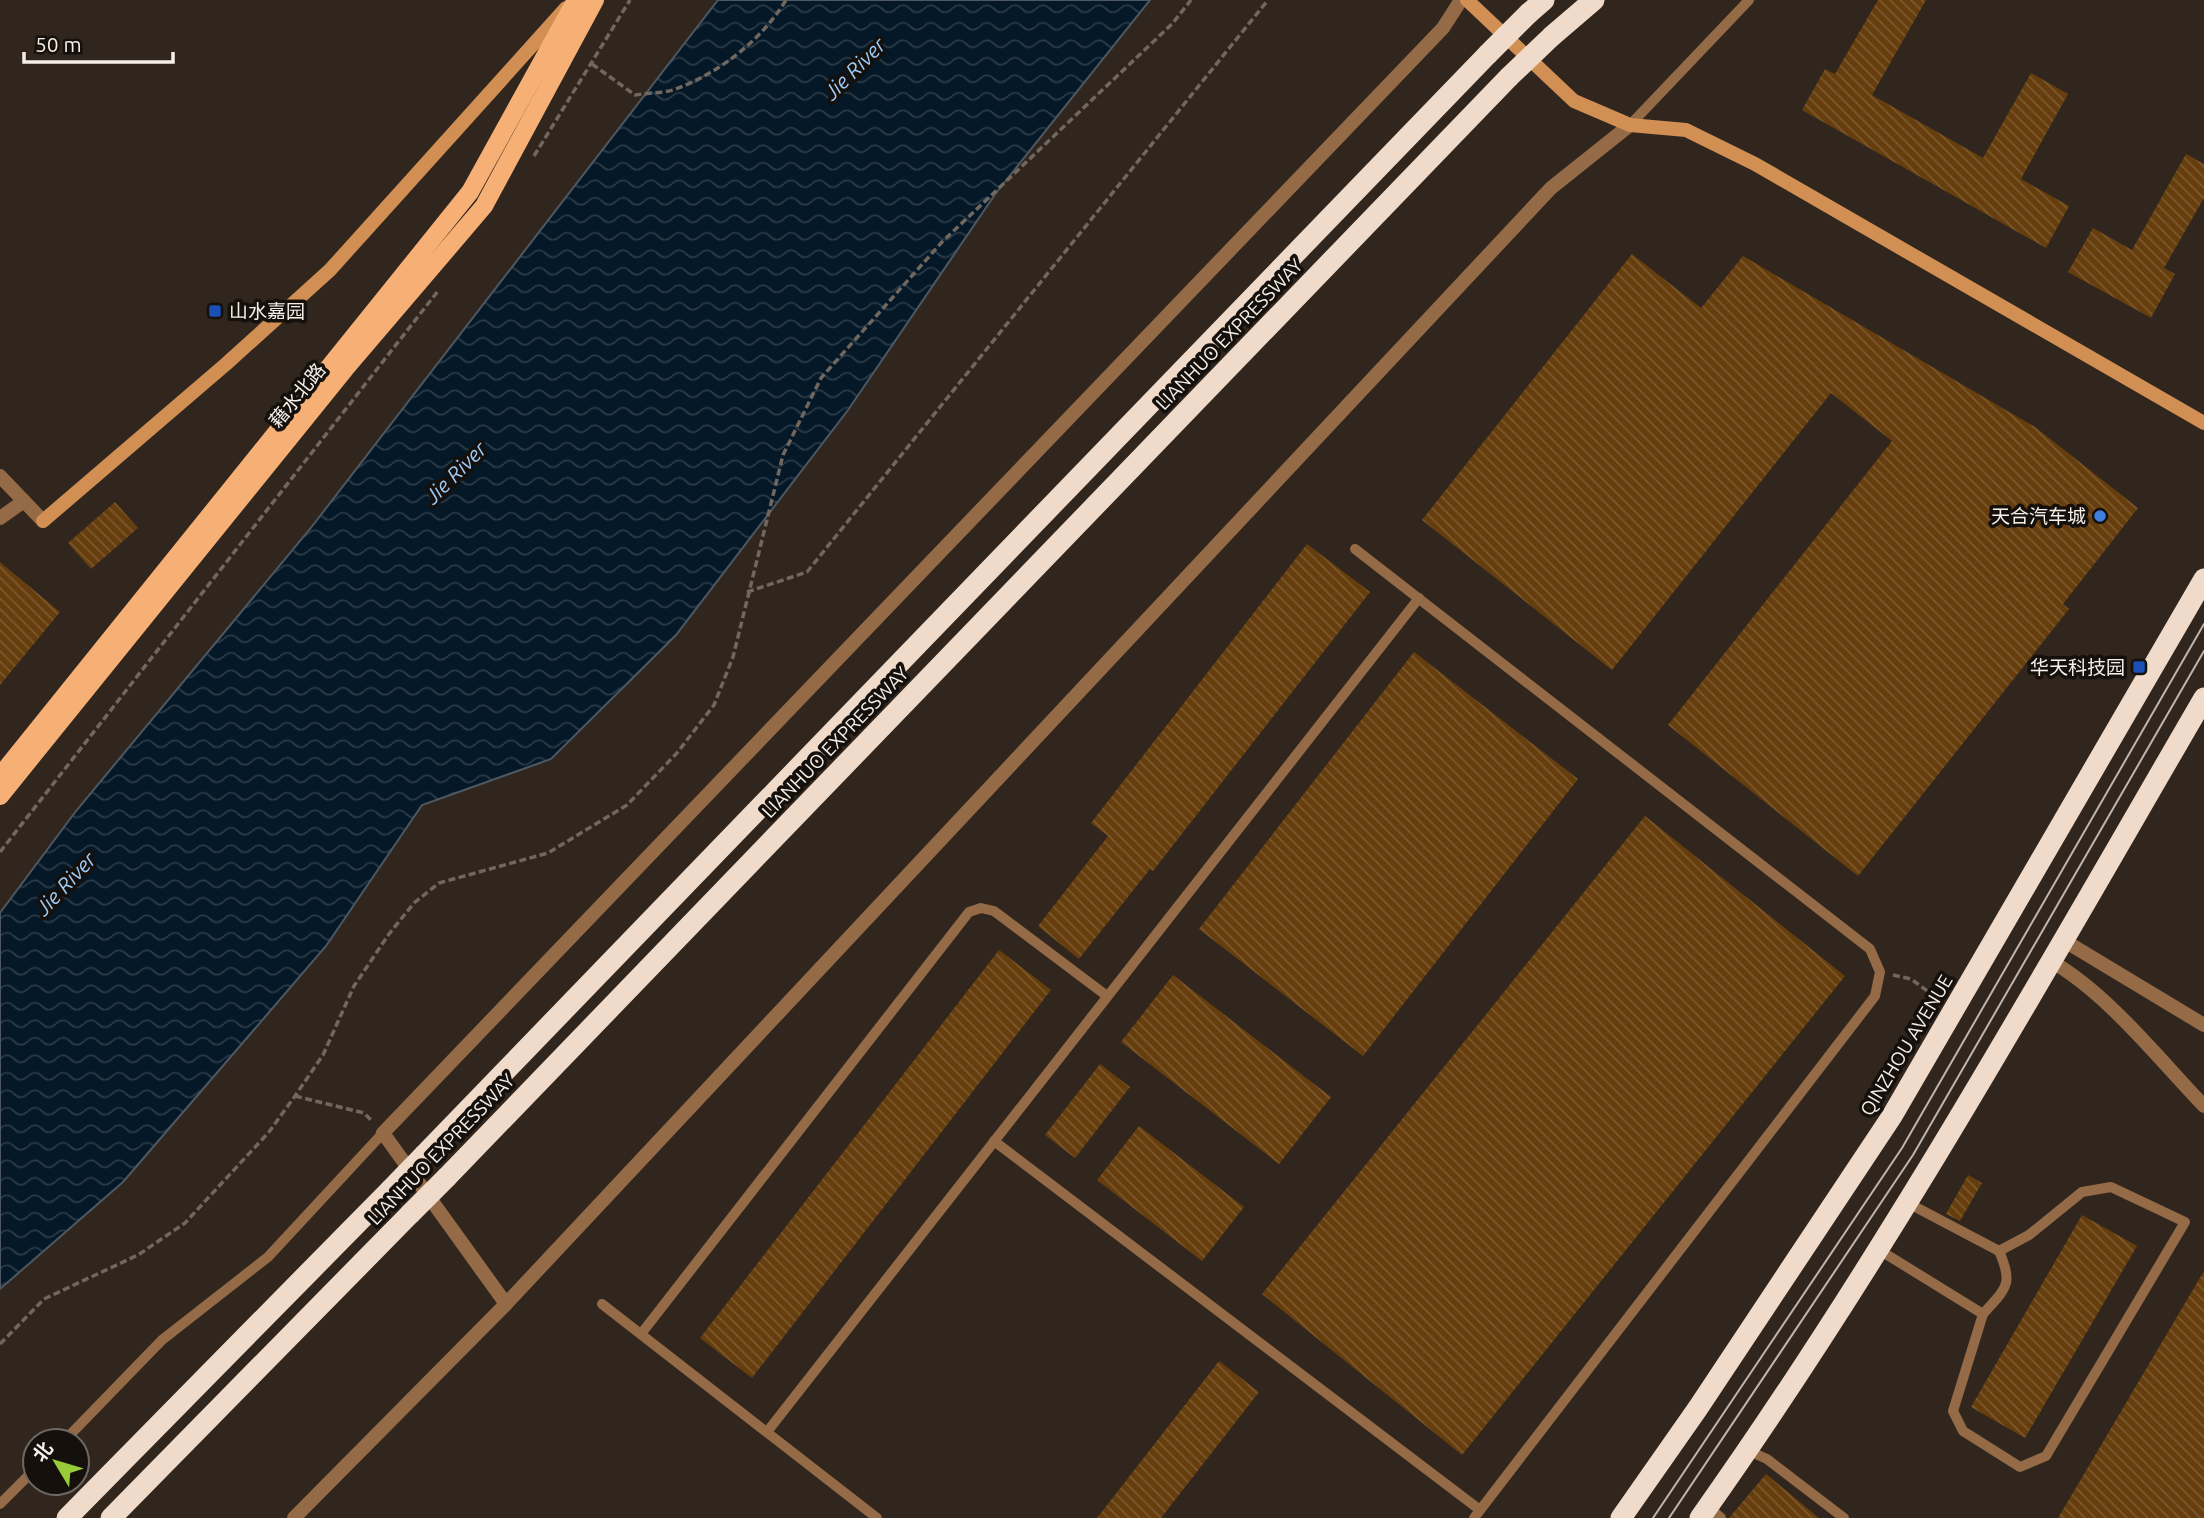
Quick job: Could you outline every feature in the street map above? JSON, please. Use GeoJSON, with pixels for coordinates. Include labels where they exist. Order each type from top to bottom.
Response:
{"type":"FeatureCollection","features":[{"type":"Feature","properties":{"kind":"highway","name":"LIANHUO EXPRESSWAY"},"geometry":{"type":"LineString","coordinates":[[111,1518],[447,1177],[1509,77],[1594,0]]}},
{"type":"Feature","properties":{"kind":"highway","name":"LIANHUO EXPRESSWAY"},"geometry":{"type":"LineString","coordinates":[[67,1518],[424,1156],[1537,7]]}},
{"type":"Feature","properties":{"kind":"highway","name":"QINZHOU AVENUE"},"geometry":{"type":"LineString","coordinates":[[1621,1518],[1698,1408],[1884,1128],[2204,579]]}},
{"type":"Feature","properties":{"kind":"highway"},"geometry":{"type":"LineString","coordinates":[[1710,1514],[1906,1202],[2051,961],[2204,698]]}},
{"type":"Feature","properties":{"kind":"main road","name":"藉水北路"},"geometry":{"type":"LineString","coordinates":[[0,776],[470,192],[575,0]]}},
{"type":"Feature","properties":{"kind":"main road","name":"藉水北路"},"geometry":{"type":"LineString","coordinates":[[0,796],[345,369],[484,205],[595,0]]}},
{"type":"Feature","properties":{"kind":"street"},"geometry":{"type":"LineString","coordinates":[[0,476],[43,521],[226,364],[330,270],[575,0]]}},
{"type":"Feature","properties":{"kind":"street"},"geometry":{"type":"LineString","coordinates":[[506,1304],[383,1133],[1433,38],[1461,0]]}},
{"type":"Feature","properties":{"kind":"street"},"geometry":{"type":"LineString","coordinates":[[1466,0],[1574,101],[1630,125],[1686,130],[1755,164],[2204,423]]}},
{"type":"Feature","properties":{"kind":"street"},"geometry":{"type":"LineString","coordinates":[[295,1518],[506,1304],[1552,188],[1630,125]]}},
{"type":"Feature","properties":{"kind":"street"},"geometry":{"type":"LineString","coordinates":[[0,518],[24,501]]}},
{"type":"Feature","properties":{"kind":"street"},"geometry":{"type":"LineString","coordinates":[[2063,940],[2204,1025]]}},
{"type":"Feature","properties":{"kind":"street"},"geometry":{"type":"LineString","coordinates":[[2051,961],[2065,969],[2120,1018],[2204,1106]]}},
{"type":"Feature","properties":{"kind":"lane"},"geometry":{"type":"LineString","coordinates":[[1630,125],[1749,0]]}},
{"type":"Feature","properties":{"kind":"lane"},"geometry":{"type":"LineString","coordinates":[[994,1141],[1477,1514],[1875,996],[1880,972],[1870,949],[1355,549]]}},
{"type":"Feature","properties":{"kind":"lane"},"geometry":{"type":"LineString","coordinates":[[767,1432],[1419,598]]}},
{"type":"Feature","properties":{"kind":"lane"},"geometry":{"type":"LineString","coordinates":[[641,1334],[969,912],[981,908],[994,911],[1107,996]]}},
{"type":"Feature","properties":{"kind":"lane"},"geometry":{"type":"LineString","coordinates":[[77,1427],[162,1339],[268,1256],[383,1133]]}},
{"type":"Feature","properties":{"kind":"lane"},"geometry":{"type":"LineString","coordinates":[[1906,1202],[1999,1251],[2009,1274],[2006,1288],[1983,1314],[1953,1411],[1963,1431],[2020,1467],[2046,1456],[2185,1222],[2111,1187],[2082,1192],[2029,1235],[1999,1251]]}},
{"type":"Feature","properties":{"kind":"lane"},"geometry":{"type":"LineString","coordinates":[[1876,1248],[1983,1314]]}},
{"type":"Feature","properties":{"kind":"lane"},"geometry":{"type":"LineString","coordinates":[[602,1304],[877,1518]]}},
{"type":"Feature","properties":{"kind":"lane"},"geometry":{"type":"LineString","coordinates":[[1749,1451],[1768,1459],[1844,1518]]}},
{"type":"Feature","properties":{"kind":"lane"},"geometry":{"type":"LineString","coordinates":[[0,1504],[21,1483]]}},
{"type":"Feature","properties":{"kind":"path"},"geometry":{"type":"LineString","coordinates":[[529,163],[629,0]]}},
{"type":"Feature","properties":{"kind":"path"},"geometry":{"type":"LineString","coordinates":[[592,64],[635,95],[672,90],[728,63],[774,20],[786,0]]}},
{"type":"Feature","properties":{"kind":"path"},"geometry":{"type":"LineString","coordinates":[[0,1344],[44,1299],[138,1255],[185,1223],[269,1132],[295,1097],[323,1055],[354,986],[414,903],[439,883],[548,853],[627,805],[677,753],[714,705],[733,657],[783,455],[821,378],[942,242],[1172,24],[1191,0]]}},
{"type":"Feature","properties":{"kind":"path"},"geometry":{"type":"LineString","coordinates":[[747,592],[807,572],[1268,0]]}},
{"type":"Feature","properties":{"kind":"path"},"geometry":{"type":"LineString","coordinates":[[0,852],[441,287]]}},
{"type":"Feature","properties":{"kind":"path"},"geometry":{"type":"LineString","coordinates":[[1880,972],[1912,979],[1954,1010]]}},
{"type":"Feature","properties":{"kind":"path"},"geometry":{"type":"LineString","coordinates":[[295,1097],[363,1113],[383,1133]]}},
{"type":"Feature","properties":{"kind":"water","name":"Jie River"},"geometry":{"type":"Polygon","coordinates":[[[718,0],[1150,0],[996,193],[848,410],[676,635],[551,759],[422,805],[326,946],[123,1182],[0,1289],[0,913],[76,811],[310,529],[718,0]]]}},
{"type":"Feature","properties":{"kind":"building"},"geometry":{"type":"Polygon","coordinates":[[[1878,0],[1926,0],[1872,95],[1983,158],[2031,73],[2068,94],[2021,179],[2069,206],[2046,248],[1802,110],[1825,69],[1835,74],[1878,0]]]}},
{"type":"Feature","properties":{"kind":"building"},"geometry":{"type":"Polygon","coordinates":[[[2186,154],[2204,164],[2204,198],[2164,268],[2175,274],[2151,318],[2068,272],[2093,228],[2132,250],[2186,154]]]}},
{"type":"Feature","properties":{"kind":"building"},"geometry":{"type":"Polygon","coordinates":[[[1632,254],[1701,308],[1743,256],[2035,427],[2138,508],[2063,604],[2069,609],[1858,876],[1668,725],[1892,441],[1831,393],[1612,670],[1422,520],[1632,254]]]}},
{"type":"Feature","properties":{"kind":"building"},"geometry":{"type":"Polygon","coordinates":[[[115,502],[138,528],[91,569],[68,543],[115,502]]]}},
{"type":"Feature","properties":{"kind":"building"},"geometry":{"type":"Polygon","coordinates":[[[1307,544],[1370,592],[1153,871],[1150,869],[1079,959],[1038,926],[1108,836],[1091,823],[1307,544]]]}},
{"type":"Feature","properties":{"kind":"building"},"geometry":{"type":"Polygon","coordinates":[[[0,562],[60,612],[0,685],[0,562]]]}},
{"type":"Feature","properties":{"kind":"building"},"geometry":{"type":"Polygon","coordinates":[[[1414,652],[1578,779],[1363,1056],[1199,929],[1414,652]]]}},
{"type":"Feature","properties":{"kind":"building"},"geometry":{"type":"Polygon","coordinates":[[[1645,816],[1845,976],[1462,1455],[1262,1294],[1645,816]]]}},
{"type":"Feature","properties":{"kind":"building"},"geometry":{"type":"Polygon","coordinates":[[[999,950],[1051,990],[752,1378],[700,1338],[999,950]]]}},
{"type":"Feature","properties":{"kind":"building"},"geometry":{"type":"Polygon","coordinates":[[[1173,975],[1331,1097],[1279,1164],[1121,1042],[1173,975]]]}},
{"type":"Feature","properties":{"kind":"building"},"geometry":{"type":"Polygon","coordinates":[[[1100,1064],[1130,1087],[1075,1158],[1045,1135],[1100,1064]]]}},
{"type":"Feature","properties":{"kind":"building"},"geometry":{"type":"Polygon","coordinates":[[[1139,1126],[1244,1207],[1202,1261],[1097,1180],[1139,1126]]]}},
{"type":"Feature","properties":{"kind":"building"},"geometry":{"type":"Polygon","coordinates":[[[1968,1175],[1982,1183],[1960,1221],[1946,1214],[1968,1175]]]}},
{"type":"Feature","properties":{"kind":"building"},"geometry":{"type":"Polygon","coordinates":[[[2082,1215],[2137,1246],[2025,1438],[1971,1407],[2082,1215]]]}},
{"type":"Feature","properties":{"kind":"building"},"geometry":{"type":"Polygon","coordinates":[[[2204,1271],[2204,1518],[2058,1518],[2204,1271]]]}},
{"type":"Feature","properties":{"kind":"building"},"geometry":{"type":"Polygon","coordinates":[[[1219,1361],[1259,1392],[1161,1518],[1097,1518],[1219,1361]]]}},
{"type":"Feature","properties":{"kind":"building"},"geometry":{"type":"Polygon","coordinates":[[[1766,1474],[1819,1518],[1729,1518],[1766,1474]]]}},
{"type":"Feature","properties":{"kind":"tram line"},"geometry":{"type":"LineString","coordinates":[[1653,1518],[1902,1148],[2204,624]]}},
{"type":"Feature","properties":{"kind":"tram line"},"geometry":{"type":"LineString","coordinates":[[1669,1518],[1913,1155],[2204,651]]}},
{"type":"Feature","properties":{"kind":"place","name":"山水嘉园"},"geometry":{"type":"Point","coordinates":[215,311]}},
{"type":"Feature","properties":{"kind":"place","name":"天合汽车城"},"geometry":{"type":"Point","coordinates":[2100,516]}},
{"type":"Feature","properties":{"kind":"place","name":"华天科技园"},"geometry":{"type":"Point","coordinates":[2139,667]}}]}
